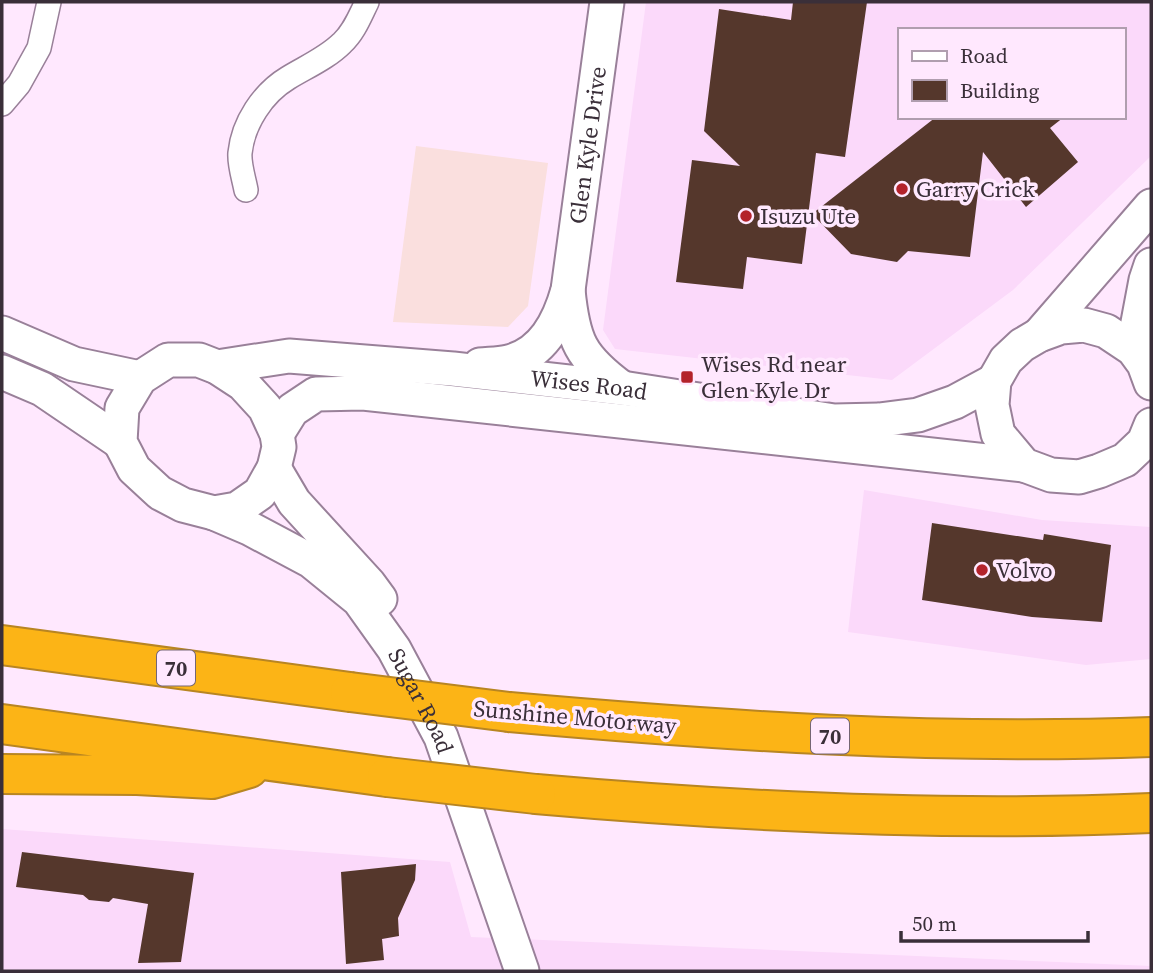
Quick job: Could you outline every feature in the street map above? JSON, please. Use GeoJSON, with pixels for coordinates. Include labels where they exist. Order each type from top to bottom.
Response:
{"type":"FeatureCollection","features":[{"type":"Feature","properties":{"kind":"highway","name":"Sunshine Motorway"},"geometry":{"type":"LineString","coordinates":[[2,645],[509,712],[663,726],[831,736],[1089,739],[1151,737]]}},
{"type":"Feature","properties":{"kind":"highway"},"geometry":{"type":"LineString","coordinates":[[2,724],[387,777],[536,794],[694,807],[853,815],[1050,816],[1151,813]]}},
{"type":"Feature","properties":{"kind":"highway"},"geometry":{"type":"LineString","coordinates":[[2,774],[137,775],[212,779],[271,761]]}},
{"type":"Feature","properties":{"kind":"main road","name":"Glen Kyle Drive"},"geometry":{"type":"LineString","coordinates":[[568,290],[607,2]]}},
{"type":"Feature","properties":{"kind":"main road"},"geometry":{"type":"LineString","coordinates":[[1039,335],[1151,206]]}},
{"type":"Feature","properties":{"kind":"main road"},"geometry":{"type":"LineString","coordinates":[[1133,349],[1151,265]]}},
{"type":"Feature","properties":{"kind":"main road"},"geometry":{"type":"LineString","coordinates":[[453,369],[510,361],[535,349],[547,337],[561,314],[568,290]]}},
{"type":"Feature","properties":{"kind":"main road"},"geometry":{"type":"LineString","coordinates":[[568,290],[576,339],[588,358],[622,388]]}},
{"type":"Feature","properties":{"kind":"main road"},"geometry":{"type":"LineString","coordinates":[[1024,465],[998,434],[992,405],[994,381],[1006,360],[1022,345],[1061,327],[1084,326],[1106,331],[1133,349],[1144,364],[1151,383]]}},
{"type":"Feature","properties":{"kind":"main road"},"geometry":{"type":"LineString","coordinates":[[2,333],[74,364],[140,378]]}},
{"type":"Feature","properties":{"kind":"main road","name":"Wises Road"},"geometry":{"type":"LineString","coordinates":[[217,367],[289,356],[453,369],[622,388],[834,421],[879,420],[918,415],[955,402],[994,381]]}},
{"type":"Feature","properties":{"kind":"main road"},"geometry":{"type":"LineString","coordinates":[[2,372],[42,389],[120,442],[134,469],[160,493],[183,505],[214,513],[237,509],[260,493],[274,468],[279,447],[277,434],[265,408],[258,400],[243,384],[217,367],[200,360],[168,360],[140,378],[122,408],[120,442]]}},
{"type":"Feature","properties":{"kind":"main road","name":"Wises Road"},"geometry":{"type":"LineString","coordinates":[[277,434],[292,410],[316,394],[363,393],[1024,465],[1051,475],[1079,477],[1125,460],[1144,442],[1151,425]]}},
{"type":"Feature","properties":{"kind":"main road"},"geometry":{"type":"LineString","coordinates":[[274,468],[295,502],[369,584],[412,646],[441,737]]}},
{"type":"Feature","properties":{"kind":"main road","name":"Sugar Road"},"geometry":{"type":"LineString","coordinates":[[214,513],[312,561],[359,600],[394,649],[441,737],[522,971]]}},
{"type":"Feature","properties":{"kind":"street"},"geometry":{"type":"LineString","coordinates":[[2,104],[19,84],[39,48],[49,2]]}},
{"type":"Feature","properties":{"kind":"street"},"geometry":{"type":"LineString","coordinates":[[246,190],[240,155],[244,136],[261,103],[270,91],[284,80],[342,43],[352,31],[367,2]]}},
{"type":"Feature","properties":{"kind":"shaded area"},"geometry":{"type":"Polygon","coordinates":[[[646,2],[1151,2],[1151,156],[1013,290],[892,380],[615,349],[603,330],[646,2]]]}},
{"type":"Feature","properties":{"kind":"shaded area"},"geometry":{"type":"Polygon","coordinates":[[[416,146],[548,163],[528,306],[508,327],[393,322],[416,146]]]}},
{"type":"Feature","properties":{"kind":"shaded area"},"geometry":{"type":"Polygon","coordinates":[[[864,490],[1042,520],[1151,527],[1151,659],[1086,665],[848,632],[864,490]]]}},
{"type":"Feature","properties":{"kind":"shaded area"},"geometry":{"type":"Polygon","coordinates":[[[2,829],[450,862],[471,937],[1151,966],[1151,971],[2,971],[2,829]]]}},
{"type":"Feature","properties":{"kind":"building"},"geometry":{"type":"Polygon","coordinates":[[[793,2],[867,2],[845,157],[816,153],[802,264],[747,257],[743,289],[676,282],[692,160],[740,166],[704,131],[719,9],[791,20],[793,2]]]}},
{"type":"Feature","properties":{"kind":"building","name":"Garry Crick"},"geometry":{"type":"Polygon","coordinates":[[[933,119],[1061,119],[1050,128],[1078,162],[1026,207],[983,152],[970,257],[908,251],[897,262],[851,254],[812,214],[933,119]]]}},
{"type":"Feature","properties":{"kind":"building","name":"Volvo"},"geometry":{"type":"Polygon","coordinates":[[[932,523],[1043,540],[1044,534],[1111,545],[1102,622],[1032,617],[922,600],[932,523]]]}},
{"type":"Feature","properties":{"kind":"building"},"geometry":{"type":"Polygon","coordinates":[[[22,852],[194,873],[181,962],[138,963],[148,904],[113,898],[109,902],[89,900],[83,895],[16,887],[22,852]]]}},
{"type":"Feature","properties":{"kind":"building"},"geometry":{"type":"Polygon","coordinates":[[[416,864],[415,880],[398,918],[399,936],[382,939],[384,960],[346,964],[341,872],[416,864]]]}},
{"type":"Feature","properties":{"kind":"place","name":"Garry Crick"},"geometry":{"type":"Point","coordinates":[902,189]}},
{"type":"Feature","properties":{"kind":"place","name":"Isuzu Ute"},"geometry":{"type":"Point","coordinates":[746,216]}},
{"type":"Feature","properties":{"kind":"place","name":"Wises Rd near Glen Kyle Dr"},"geometry":{"type":"Point","coordinates":[687,377]}},
{"type":"Feature","properties":{"kind":"place","name":"Volvo"},"geometry":{"type":"Point","coordinates":[982,570]}}]}
